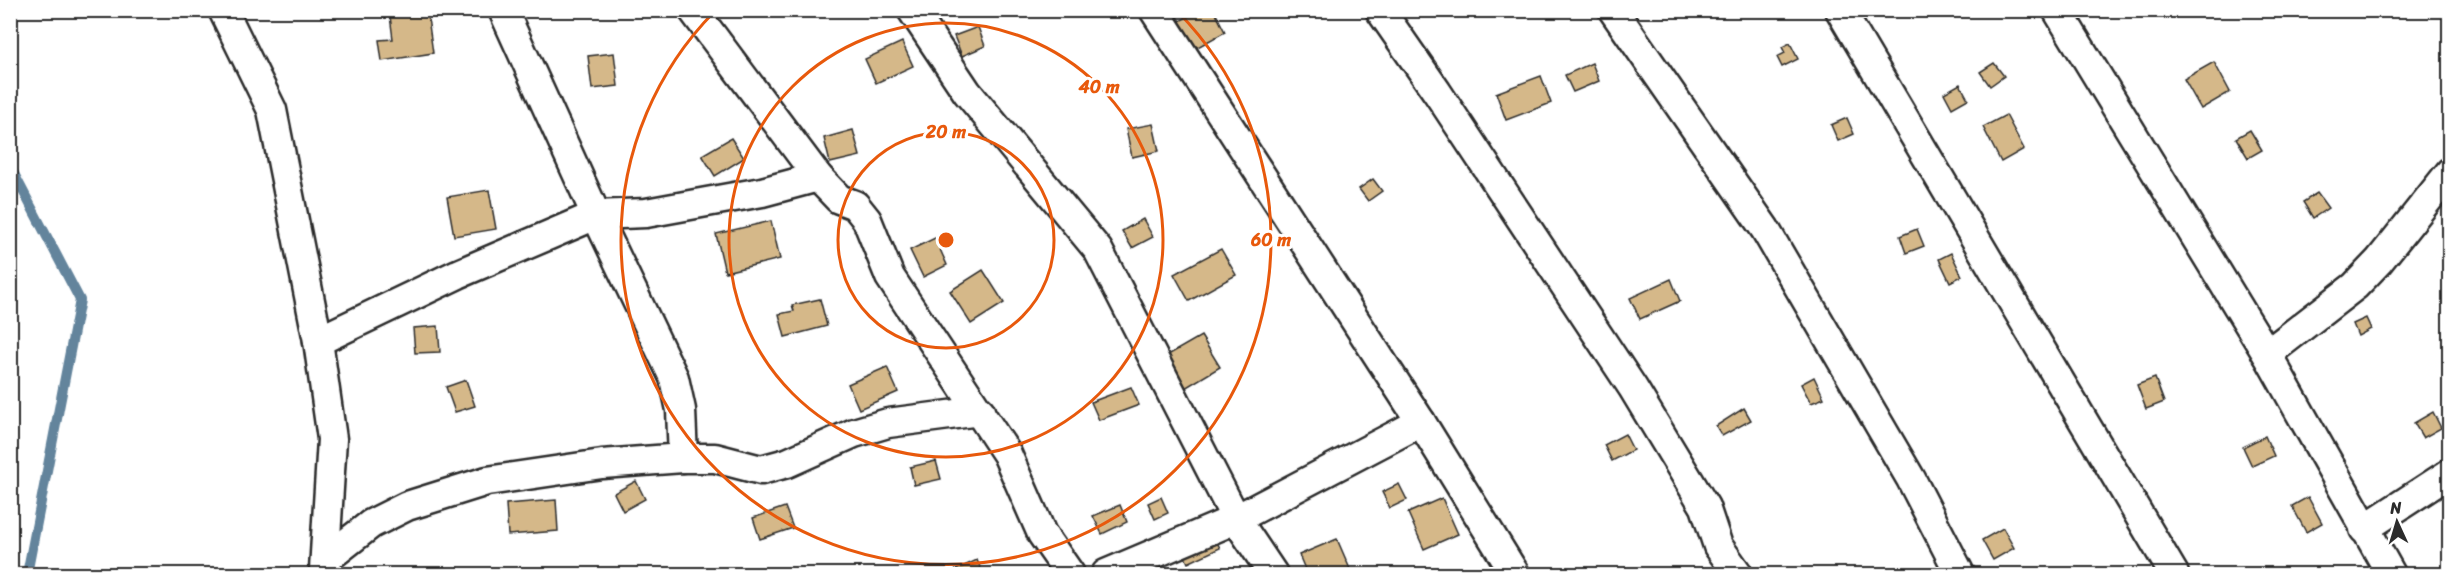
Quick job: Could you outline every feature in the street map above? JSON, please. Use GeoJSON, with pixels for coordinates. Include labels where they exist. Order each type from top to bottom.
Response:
{"type":"FeatureCollection","features":[{"type":"Feature","properties":{"kind":"street"},"geometry":{"type":"LineString","coordinates":[[223,10],[272,110],[318,341],[332,439],[325,567]]}},
{"type":"Feature","properties":{"kind":"street"},"geometry":{"type":"LineString","coordinates":[[503,10],[596,215],[674,378],[681,410],[683,458]]}},
{"type":"Feature","properties":{"kind":"street"},"geometry":{"type":"LineString","coordinates":[[693,10],[818,177],[839,199],[855,205],[867,220],[890,277],[1007,454],[1042,534],[1070,574]]}},
{"type":"Feature","properties":{"kind":"street"},"geometry":{"type":"LineString","coordinates":[[912,10],[967,92],[1098,250],[1236,519],[1273,574]]}},
{"type":"Feature","properties":{"kind":"street"},"geometry":{"type":"LineString","coordinates":[[1154,10],[1421,422],[1515,574]]}},
{"type":"Feature","properties":{"kind":"street"},"geometry":{"type":"LineString","coordinates":[[1380,10],[1633,388],[1705,507],[1718,546],[1738,574]]}},
{"type":"Feature","properties":{"kind":"street"},"geometry":{"type":"LineString","coordinates":[[1613,10],[1765,230],[1911,479],[1960,574]]}},
{"type":"Feature","properties":{"kind":"street"},"geometry":{"type":"LineString","coordinates":[[1840,10],[2174,574]]}},
{"type":"Feature","properties":{"kind":"street"},"geometry":{"type":"LineString","coordinates":[[2057,10],[2267,354],[2391,574]]}},
{"type":"Feature","properties":{"kind":"street"},"geometry":{"type":"LineString","coordinates":[[2267,354],[2355,286],[2379,261],[2450,172]]}},
{"type":"Feature","properties":{"kind":"street"},"geometry":{"type":"LineString","coordinates":[[318,341],[458,274],[596,215],[646,213],[762,192],[818,177]]}},
{"type":"Feature","properties":{"kind":"street"},"geometry":{"type":"LineString","coordinates":[[325,567],[372,524],[398,511],[487,481],[602,464],[683,458],[715,458],[761,470],[788,463],[854,433],[888,423],[980,411]]}},
{"type":"Feature","properties":{"kind":"street"},"geometry":{"type":"LineString","coordinates":[[1106,574],[1236,519],[1421,422]]}},
{"type":"Feature","properties":{"kind":"street"},"geometry":{"type":"LineString","coordinates":[[2364,529],[2450,473]]}},
{"type":"Feature","properties":{"kind":"building"},"geometry":{"type":"Polygon","coordinates":[[[1200,10],[1214,10],[1225,32],[1176,59],[1161,31],[1200,10]]]}},
{"type":"Feature","properties":{"kind":"building"},"geometry":{"type":"Polygon","coordinates":[[[427,11],[433,53],[382,61],[379,40],[393,39],[390,16],[427,11]]]}},
{"type":"Feature","properties":{"kind":"building"},"geometry":{"type":"Polygon","coordinates":[[[978,27],[985,46],[962,56],[954,36],[978,27]]]}},
{"type":"Feature","properties":{"kind":"building"},"geometry":{"type":"Polygon","coordinates":[[[902,42],[913,66],[876,83],[865,59],[902,42]]]}},
{"type":"Feature","properties":{"kind":"building"},"geometry":{"type":"Polygon","coordinates":[[[1790,43],[1798,59],[1782,67],[1777,57],[1785,53],[1782,47],[1790,43]]]}},
{"type":"Feature","properties":{"kind":"building"},"geometry":{"type":"Polygon","coordinates":[[[614,53],[618,86],[592,89],[588,56],[614,53]]]}},
{"type":"Feature","properties":{"kind":"building"},"geometry":{"type":"Polygon","coordinates":[[[2214,62],[2230,92],[2201,109],[2184,79],[2214,62]]]}},
{"type":"Feature","properties":{"kind":"building"},"geometry":{"type":"Polygon","coordinates":[[[1592,63],[1599,81],[1573,92],[1565,75],[1592,63]]]}},
{"type":"Feature","properties":{"kind":"building"},"geometry":{"type":"Polygon","coordinates":[[[1994,63],[2004,76],[1990,86],[1980,72],[1994,63]]]}},
{"type":"Feature","properties":{"kind":"building"},"geometry":{"type":"Polygon","coordinates":[[[1541,76],[1551,103],[1506,120],[1496,93],[1541,76]]]}},
{"type":"Feature","properties":{"kind":"building"},"geometry":{"type":"Polygon","coordinates":[[[1960,84],[1968,99],[1952,108],[1944,93],[1960,84]]]}},
{"type":"Feature","properties":{"kind":"building"},"geometry":{"type":"Polygon","coordinates":[[[2006,115],[2024,149],[2001,162],[1983,127],[2006,115]]]}},
{"type":"Feature","properties":{"kind":"building"},"geometry":{"type":"Polygon","coordinates":[[[1847,118],[1854,134],[1838,141],[1831,125],[1847,118]]]}},
{"type":"Feature","properties":{"kind":"building"},"geometry":{"type":"Polygon","coordinates":[[[1153,124],[1159,151],[1132,157],[1126,129],[1153,124]]]}},
{"type":"Feature","properties":{"kind":"building"},"geometry":{"type":"Polygon","coordinates":[[[853,130],[860,156],[830,163],[824,138],[853,130]]]}},
{"type":"Feature","properties":{"kind":"building"},"geometry":{"type":"Polygon","coordinates":[[[2250,130],[2262,150],[2248,158],[2236,138],[2250,130]]]}},
{"type":"Feature","properties":{"kind":"building"},"geometry":{"type":"Polygon","coordinates":[[[731,138],[744,158],[715,176],[702,155],[731,138]]]}},
{"type":"Feature","properties":{"kind":"building"},"geometry":{"type":"Polygon","coordinates":[[[1373,179],[1382,191],[1368,201],[1359,189],[1373,179]]]}},
{"type":"Feature","properties":{"kind":"building"},"geometry":{"type":"Polygon","coordinates":[[[489,190],[496,229],[454,236],[447,197],[489,190]]]}},
{"type":"Feature","properties":{"kind":"building"},"geometry":{"type":"Polygon","coordinates":[[[2317,193],[2328,208],[2313,218],[2303,202],[2317,193]]]}},
{"type":"Feature","properties":{"kind":"building"},"geometry":{"type":"Polygon","coordinates":[[[1143,219],[1153,237],[1132,248],[1122,231],[1143,219]]]}},
{"type":"Feature","properties":{"kind":"building"},"geometry":{"type":"Polygon","coordinates":[[[771,221],[780,259],[725,272],[716,234],[771,221]]]}},
{"type":"Feature","properties":{"kind":"building"},"geometry":{"type":"Polygon","coordinates":[[[1917,229],[1924,246],[1906,253],[1900,236],[1917,229]]]}},
{"type":"Feature","properties":{"kind":"building"},"geometry":{"type":"Polygon","coordinates":[[[935,238],[947,265],[923,277],[910,250],[935,238]]]}},
{"type":"Feature","properties":{"kind":"building"},"geometry":{"type":"Polygon","coordinates":[[[1221,249],[1236,275],[1189,301],[1174,274],[1221,249]]]}},
{"type":"Feature","properties":{"kind":"building"},"geometry":{"type":"Polygon","coordinates":[[[1951,253],[1962,276],[1950,282],[1939,259],[1951,253]]]}},
{"type":"Feature","properties":{"kind":"building"},"geometry":{"type":"Polygon","coordinates":[[[983,270],[1004,303],[971,324],[950,291],[983,270]]]}},
{"type":"Feature","properties":{"kind":"building"},"geometry":{"type":"Polygon","coordinates":[[[1671,279],[1680,301],[1640,319],[1630,298],[1671,279]]]}},
{"type":"Feature","properties":{"kind":"building"},"geometry":{"type":"Polygon","coordinates":[[[820,299],[827,326],[785,337],[779,314],[794,311],[792,305],[820,299]]]}},
{"type":"Feature","properties":{"kind":"building"},"geometry":{"type":"Polygon","coordinates":[[[2366,318],[2371,329],[2358,336],[2353,324],[2366,318]]]}},
{"type":"Feature","properties":{"kind":"building"},"geometry":{"type":"Polygon","coordinates":[[[438,326],[440,352],[415,353],[413,328],[438,326]]]}},
{"type":"Feature","properties":{"kind":"building"},"geometry":{"type":"Polygon","coordinates":[[[1201,336],[1220,367],[1180,391],[1161,359],[1201,336]]]}},
{"type":"Feature","properties":{"kind":"building"},"geometry":{"type":"Polygon","coordinates":[[[887,367],[898,392],[859,409],[848,384],[887,367]]]}},
{"type":"Feature","properties":{"kind":"building"},"geometry":{"type":"Polygon","coordinates":[[[1814,377],[1824,398],[1811,403],[1801,384],[1814,377]]]}},
{"type":"Feature","properties":{"kind":"building"},"geometry":{"type":"Polygon","coordinates":[[[2155,378],[2164,402],[2146,409],[2137,385],[2155,378]]]}},
{"type":"Feature","properties":{"kind":"building"},"geometry":{"type":"Polygon","coordinates":[[[466,380],[475,406],[455,412],[446,387],[466,380]]]}},
{"type":"Feature","properties":{"kind":"building"},"geometry":{"type":"Polygon","coordinates":[[[1131,387],[1139,405],[1099,420],[1091,402],[1131,387]]]}},
{"type":"Feature","properties":{"kind":"building"},"geometry":{"type":"Polygon","coordinates":[[[1744,408],[1751,420],[1722,436],[1716,426],[1744,408]]]}},
{"type":"Feature","properties":{"kind":"building"},"geometry":{"type":"Polygon","coordinates":[[[2433,412],[2441,428],[2423,438],[2414,423],[2433,412]]]}},
{"type":"Feature","properties":{"kind":"building"},"geometry":{"type":"Polygon","coordinates":[[[1625,434],[1633,450],[1612,461],[1604,445],[1625,434]]]}},
{"type":"Feature","properties":{"kind":"building"},"geometry":{"type":"Polygon","coordinates":[[[2265,436],[2274,456],[2252,466],[2243,447],[2265,436]]]}},
{"type":"Feature","properties":{"kind":"building"},"geometry":{"type":"Polygon","coordinates":[[[936,461],[941,479],[914,485],[910,467],[936,461]]]}},
{"type":"Feature","properties":{"kind":"building"},"geometry":{"type":"Polygon","coordinates":[[[636,481],[645,499],[623,511],[614,493],[636,481]]]}},
{"type":"Feature","properties":{"kind":"building"},"geometry":{"type":"Polygon","coordinates":[[[1399,484],[1407,500],[1390,508],[1382,492],[1399,484]]]}},
{"type":"Feature","properties":{"kind":"building"},"geometry":{"type":"Polygon","coordinates":[[[1161,497],[1168,513],[1155,519],[1148,503],[1161,497]]]}},
{"type":"Feature","properties":{"kind":"building"},"geometry":{"type":"Polygon","coordinates":[[[2308,497],[2322,523],[2306,532],[2292,506],[2308,497]]]}},
{"type":"Feature","properties":{"kind":"building"},"geometry":{"type":"Polygon","coordinates":[[[1442,498],[1458,534],[1424,549],[1408,513],[1442,498]]]}},
{"type":"Feature","properties":{"kind":"building"},"geometry":{"type":"Polygon","coordinates":[[[556,500],[558,531],[508,535],[506,504],[556,500]]]}},
{"type":"Feature","properties":{"kind":"building"},"geometry":{"type":"Polygon","coordinates":[[[1120,505],[1127,522],[1102,534],[1093,516],[1120,505]]]}},
{"type":"Feature","properties":{"kind":"building"},"geometry":{"type":"Polygon","coordinates":[[[785,507],[793,528],[760,539],[753,518],[785,507]]]}},
{"type":"Feature","properties":{"kind":"building"},"geometry":{"type":"Polygon","coordinates":[[[2003,528],[2014,548],[1993,560],[1982,540],[2003,528]]]}},
{"type":"Feature","properties":{"kind":"building"},"geometry":{"type":"Polygon","coordinates":[[[1211,531],[1220,548],[1188,563],[1180,546],[1211,531]]]}},
{"type":"Feature","properties":{"kind":"building"},"geometry":{"type":"Polygon","coordinates":[[[1337,539],[1350,569],[1337,574],[1307,574],[1299,555],[1337,539]]]}},
{"type":"Feature","properties":{"kind":"building"},"geometry":{"type":"Polygon","coordinates":[[[977,560],[983,574],[952,574],[951,572],[977,560]]]}},
{"type":"Feature","properties":{"kind":"waterway"},"geometry":{"type":"LineString","coordinates":[[10,166],[80,300],[27,574]]}}]}
